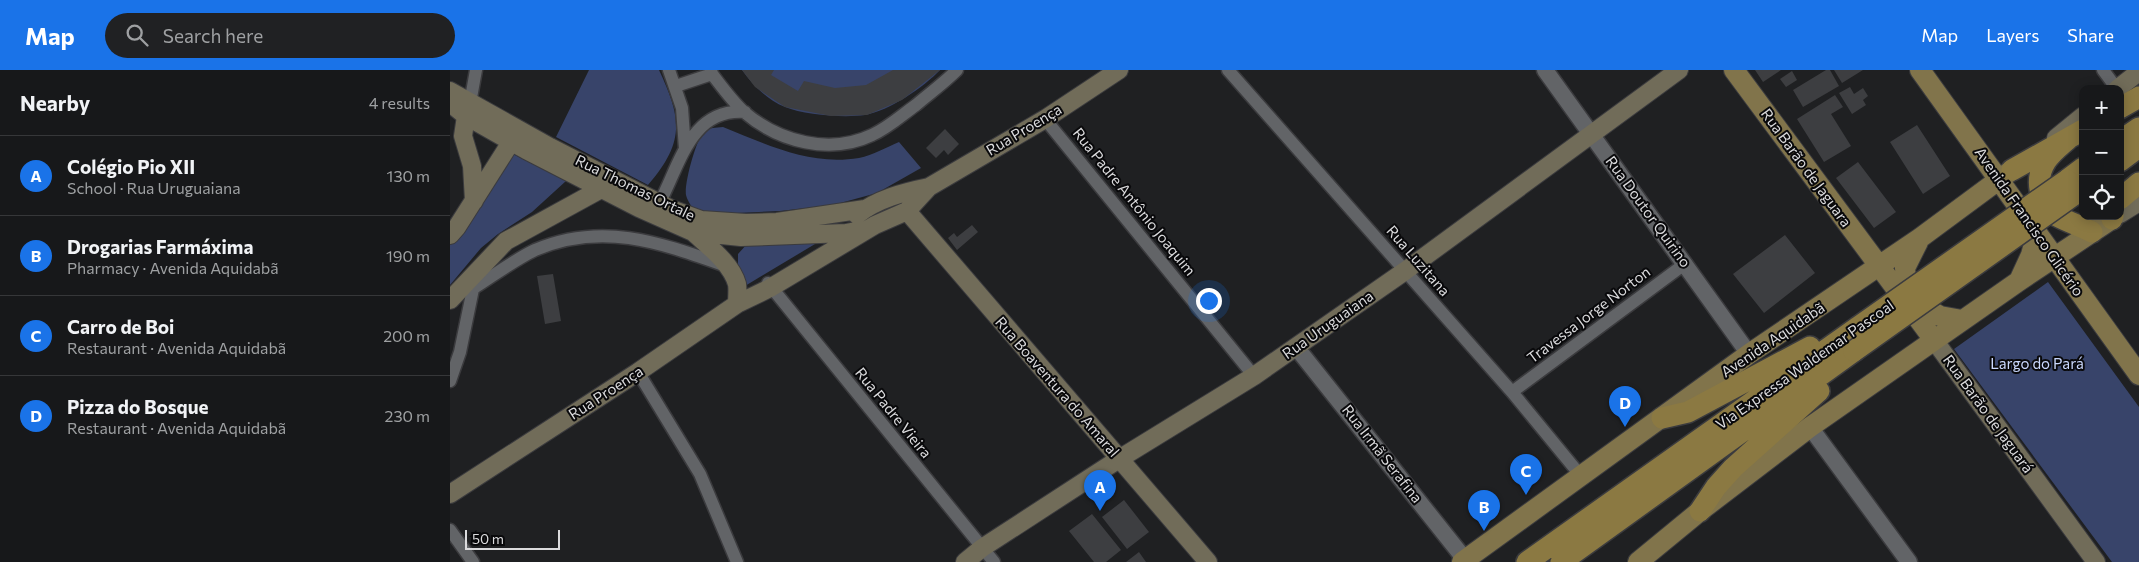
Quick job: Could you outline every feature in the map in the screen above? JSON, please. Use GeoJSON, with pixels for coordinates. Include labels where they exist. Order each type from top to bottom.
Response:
{"type":"FeatureCollection","features":[{"type":"Feature","properties":{"kind":"highway"},"geometry":{"type":"LineString","coordinates":[[2124,106],[2139,97]]}},
{"type":"Feature","properties":{"kind":"highway"},"geometry":{"type":"LineString","coordinates":[[2124,138],[2139,128]]}},
{"type":"Feature","properties":{"kind":"highway"},"geometry":{"type":"LineString","coordinates":[[2006,175],[2075,135]]}},
{"type":"Feature","properties":{"kind":"highway"},"geometry":{"type":"LineString","coordinates":[[2075,135],[2046,160],[2041,170],[2039,182],[2041,195],[2047,206],[2057,215],[2092,232]]}},
{"type":"Feature","properties":{"kind":"highway"},"geometry":{"type":"LineString","coordinates":[[2124,158],[2139,147]]}},
{"type":"Feature","properties":{"kind":"highway","name":"Via Expressa Waldemar Pascoal"},"geometry":{"type":"LineString","coordinates":[[1527,562],[1850,343],[2078,182]]}},
{"type":"Feature","properties":{"kind":"highway"},"geometry":{"type":"LineString","coordinates":[[2124,196],[2139,183]]}},
{"type":"Feature","properties":{"kind":"highway"},"geometry":{"type":"LineString","coordinates":[[1662,418],[1688,412],[1829,336],[1850,343],[1825,385],[1733,468],[1716,487],[1700,511]]}},
{"type":"Feature","properties":{"kind":"highway","name":"Via Expressa Waldemar Pascoal"},"geometry":{"type":"LineString","coordinates":[[1561,562],[1850,343]]}},
{"type":"Feature","properties":{"kind":"main road","name":"Rua Proença"},"geometry":{"type":"LineString","coordinates":[[766,287],[865,209],[903,192],[929,187],[1045,119],[1118,70]]}},
{"type":"Feature","properties":{"kind":"main road","name":"Rua Uruguaiana"},"geometry":{"type":"LineString","coordinates":[[965,562],[982,555],[1119,459],[1254,376],[1405,271],[1679,70]]}},
{"type":"Feature","properties":{"kind":"main road","name":"Rua Barão de Jaguara"},"geometry":{"type":"LineString","coordinates":[[1734,70],[1879,267]]}},
{"type":"Feature","properties":{"kind":"main road","name":"Avenida Francisco Glicério"},"geometry":{"type":"LineString","coordinates":[[1920,70],[2006,175],[2037,233],[2139,375]]}},
{"type":"Feature","properties":{"kind":"main road"},"geometry":{"type":"LineString","coordinates":[[2122,85],[2139,72]]}},
{"type":"Feature","properties":{"kind":"main road","name":"Rua Thomas Ortale"},"geometry":{"type":"LineString","coordinates":[[450,90],[469,109],[511,142],[639,208],[694,232],[744,236],[835,234]]}},
{"type":"Feature","properties":{"kind":"main road","name":"Rua Thomas Ortale"},"geometry":{"type":"LineString","coordinates":[[450,103],[469,109],[550,146],[678,212],[701,220],[746,223],[777,222],[865,209]]}},
{"type":"Feature","properties":{"kind":"main road"},"geometry":{"type":"LineString","coordinates":[[469,109],[463,136],[472,166],[474,201]]}},
{"type":"Feature","properties":{"kind":"main road","name":"Avenida Aquidabã"},"geometry":{"type":"LineString","coordinates":[[1465,561],[1749,354],[1920,238],[2079,119]]}},
{"type":"Feature","properties":{"kind":"main road"},"geometry":{"type":"LineString","coordinates":[[450,235],[511,142]]}},
{"type":"Feature","properties":{"kind":"main road","name":"Rua Proença"},"geometry":{"type":"LineString","coordinates":[[835,234],[875,225],[908,212],[929,187]]}},
{"type":"Feature","properties":{"kind":"main road"},"geometry":{"type":"LineString","coordinates":[[450,300],[471,285],[506,241],[601,189]]}},
{"type":"Feature","properties":{"kind":"main road"},"geometry":{"type":"LineString","coordinates":[[2124,211],[2139,202]]}},
{"type":"Feature","properties":{"kind":"main road","name":"Rua Boaventura do Amaral"},"geometry":{"type":"LineString","coordinates":[[908,212],[1208,562]]}},
{"type":"Feature","properties":{"kind":"main road"},"geometry":{"type":"LineString","coordinates":[[1648,559],[1700,511],[1810,427],[1962,320],[2110,220]]}},
{"type":"Feature","properties":{"kind":"main road","name":"Rua Proença"},"geometry":{"type":"LineString","coordinates":[[450,494],[638,372],[737,304],[875,225]]}},
{"type":"Feature","properties":{"kind":"main road"},"geometry":{"type":"LineString","coordinates":[[694,232],[726,266],[737,284],[737,304]]}},
{"type":"Feature","properties":{"kind":"main road"},"geometry":{"type":"LineString","coordinates":[[2019,281],[2031,255],[2037,233]]}},
{"type":"Feature","properties":{"kind":"main road"},"geometry":{"type":"LineString","coordinates":[[726,266],[744,236]]}},
{"type":"Feature","properties":{"kind":"main road"},"geometry":{"type":"LineString","coordinates":[[1920,238],[1905,268],[1906,279],[1924,307],[1940,316],[1962,320]]}},
{"type":"Feature","properties":{"kind":"main road","name":"Rua Barão de Jaguará"},"geometry":{"type":"LineString","coordinates":[[1879,267],[2096,562]]}},
{"type":"Feature","properties":{"kind":"street"},"geometry":{"type":"LineString","coordinates":[[469,109],[476,70]]}},
{"type":"Feature","properties":{"kind":"street"},"geometry":{"type":"LineString","coordinates":[[670,70],[682,108],[685,149]]}},
{"type":"Feature","properties":{"kind":"street"},"geometry":{"type":"LineString","coordinates":[[676,86],[712,72],[745,112],[772,130],[798,141],[824,145],[853,142],[873,135],[893,123],[957,70]]}},
{"type":"Feature","properties":{"kind":"street","name":"Rua Luzitana"},"geometry":{"type":"LineString","coordinates":[[1228,70],[1512,392],[1580,476]]}},
{"type":"Feature","properties":{"kind":"street","name":"Rua Doutor Quirino"},"geometry":{"type":"LineString","coordinates":[[1546,70],[1749,354]]}},
{"type":"Feature","properties":{"kind":"street"},"geometry":{"type":"LineString","coordinates":[[2103,70],[2114,85]]}},
{"type":"Feature","properties":{"kind":"street"},"geometry":{"type":"LineString","coordinates":[[639,208],[660,202],[685,149],[697,130],[708,120],[722,113],[745,112]]}},
{"type":"Feature","properties":{"kind":"street","name":"Rua Padre Antônio Joaquim"},"geometry":{"type":"LineString","coordinates":[[1045,119],[1254,376]]}},
{"type":"Feature","properties":{"kind":"street"},"geometry":{"type":"LineString","coordinates":[[450,381],[460,352],[471,285],[534,251],[563,240],[588,236],[625,237],[663,243],[726,266]]}},
{"type":"Feature","properties":{"kind":"street","name":"Travessa Jorge Norton"},"geometry":{"type":"LineString","coordinates":[[1512,392],[1686,264]]}},
{"type":"Feature","properties":{"kind":"street","name":"Rua Padre Vieira"},"geometry":{"type":"LineString","coordinates":[[766,287],[982,555],[994,562]]}},
{"type":"Feature","properties":{"kind":"street","name":"Rua Irmã Serafina"},"geometry":{"type":"LineString","coordinates":[[1296,347],[1465,561]]}},
{"type":"Feature","properties":{"kind":"street"},"geometry":{"type":"LineString","coordinates":[[638,372],[700,474],[737,562]]}},
{"type":"Feature","properties":{"kind":"street"},"geometry":{"type":"LineString","coordinates":[[1810,427],[1910,562]]}},
{"type":"Feature","properties":{"kind":"street"},"geometry":{"type":"LineString","coordinates":[[450,530],[473,562]]}},
{"type":"Feature","properties":{"kind":"green space"},"geometry":{"type":"Polygon","coordinates":[[[589,70],[659,70],[672,103],[676,130],[669,156],[648,185],[556,137],[589,70]]]}},
{"type":"Feature","properties":{"kind":"green space"},"geometry":{"type":"Polygon","coordinates":[[[742,70],[940,70],[916,91],[885,109],[865,115],[846,116],[813,114],[785,107],[761,92],[742,70]]]}},
{"type":"Feature","properties":{"kind":"green space"},"geometry":{"type":"Polygon","coordinates":[[[723,127],[773,147],[823,159],[859,158],[899,142],[921,168],[877,193],[833,205],[780,211],[716,214],[693,209],[687,197],[686,189],[694,152],[701,136],[706,130],[723,127]]]}},
{"type":"Feature","properties":{"kind":"green space"},"geometry":{"type":"Polygon","coordinates":[[[511,153],[566,181],[532,212],[498,234],[481,248],[450,285],[450,242],[511,153]]]}},
{"type":"Feature","properties":{"kind":"green space"},"geometry":{"type":"Polygon","coordinates":[[[760,241],[815,244],[745,286],[738,268],[738,254],[747,244],[760,241]]]}},
{"type":"Feature","properties":{"kind":"green space","name":"Largo do Pará"},"geometry":{"type":"Polygon","coordinates":[[[2048,282],[2139,407],[2139,562],[2112,562],[1954,349],[2048,282]]]}},
{"type":"Feature","properties":{"kind":"building"},"geometry":{"type":"Polygon","coordinates":[[[742,70],[774,70],[771,75],[798,91],[804,81],[835,88],[866,85],[893,70],[940,70],[902,100],[867,115],[831,116],[785,107],[755,87],[742,70]]]}},
{"type":"Feature","properties":{"kind":"building"},"geometry":{"type":"Polygon","coordinates":[[[1755,70],[1781,70],[1763,82],[1755,70]]]}},
{"type":"Feature","properties":{"kind":"building"},"geometry":{"type":"Polygon","coordinates":[[[1826,70],[1830,70],[1839,86],[1803,107],[1793,90],[1826,70]]]}},
{"type":"Feature","properties":{"kind":"building"},"geometry":{"type":"Polygon","coordinates":[[[1834,70],[1863,70],[1842,83],[1834,70]]]}},
{"type":"Feature","properties":{"kind":"building"},"geometry":{"type":"Polygon","coordinates":[[[1792,71],[1797,80],[1786,87],[1780,79],[1792,71]]]}},
{"type":"Feature","properties":{"kind":"building"},"geometry":{"type":"Polygon","coordinates":[[[1850,87],[1854,94],[1863,88],[1868,96],[1863,100],[1866,105],[1852,114],[1839,93],[1850,87]]]}},
{"type":"Feature","properties":{"kind":"building"},"geometry":{"type":"Polygon","coordinates":[[[1835,95],[1843,107],[1831,114],[1851,146],[1824,162],[1797,119],[1835,95]]]}},
{"type":"Feature","properties":{"kind":"building"},"geometry":{"type":"Polygon","coordinates":[[[1917,125],[1950,176],[1923,194],[1890,142],[1917,125]]]}},
{"type":"Feature","properties":{"kind":"building"},"geometry":{"type":"Polygon","coordinates":[[[945,129],[959,144],[948,155],[944,150],[936,158],[926,148],[945,129]]]}},
{"type":"Feature","properties":{"kind":"building"},"geometry":{"type":"Polygon","coordinates":[[[1858,162],[1896,212],[1874,228],[1836,178],[1858,162]]]}},
{"type":"Feature","properties":{"kind":"building"},"geometry":{"type":"Polygon","coordinates":[[[972,225],[978,232],[957,250],[948,238],[954,233],[957,237],[972,225]]]}},
{"type":"Feature","properties":{"kind":"building"},"geometry":{"type":"Polygon","coordinates":[[[1785,235],[1815,273],[1764,313],[1733,274],[1785,235]]]}},
{"type":"Feature","properties":{"kind":"building"},"geometry":{"type":"Polygon","coordinates":[[[553,274],[561,321],[545,324],[537,276],[553,274]]]}},
{"type":"Feature","properties":{"kind":"building"},"geometry":{"type":"Polygon","coordinates":[[[1124,500],[1149,532],[1127,549],[1102,517],[1124,500]]]}},
{"type":"Feature","properties":{"kind":"building"},"geometry":{"type":"Polygon","coordinates":[[[1092,514],[1121,550],[1106,562],[1094,562],[1069,531],[1092,514]]]}},
{"type":"Feature","properties":{"kind":"building"},"geometry":{"type":"Polygon","coordinates":[[[1139,552],[1146,562],[1126,562],[1139,552]]]}},
{"type":"Feature","properties":{"kind":"place","name":"Pizza do Bosque"},"geometry":{"type":"Point","coordinates":[1625,427]}},
{"type":"Feature","properties":{"kind":"place","name":"Carro de Boi"},"geometry":{"type":"Point","coordinates":[1526,495]}},
{"type":"Feature","properties":{"kind":"place","name":"Colégio Pio XII"},"geometry":{"type":"Point","coordinates":[1100,511]}},
{"type":"Feature","properties":{"kind":"place","name":"Drogarias Farmáxima"},"geometry":{"type":"Point","coordinates":[1484,531]}}]}
